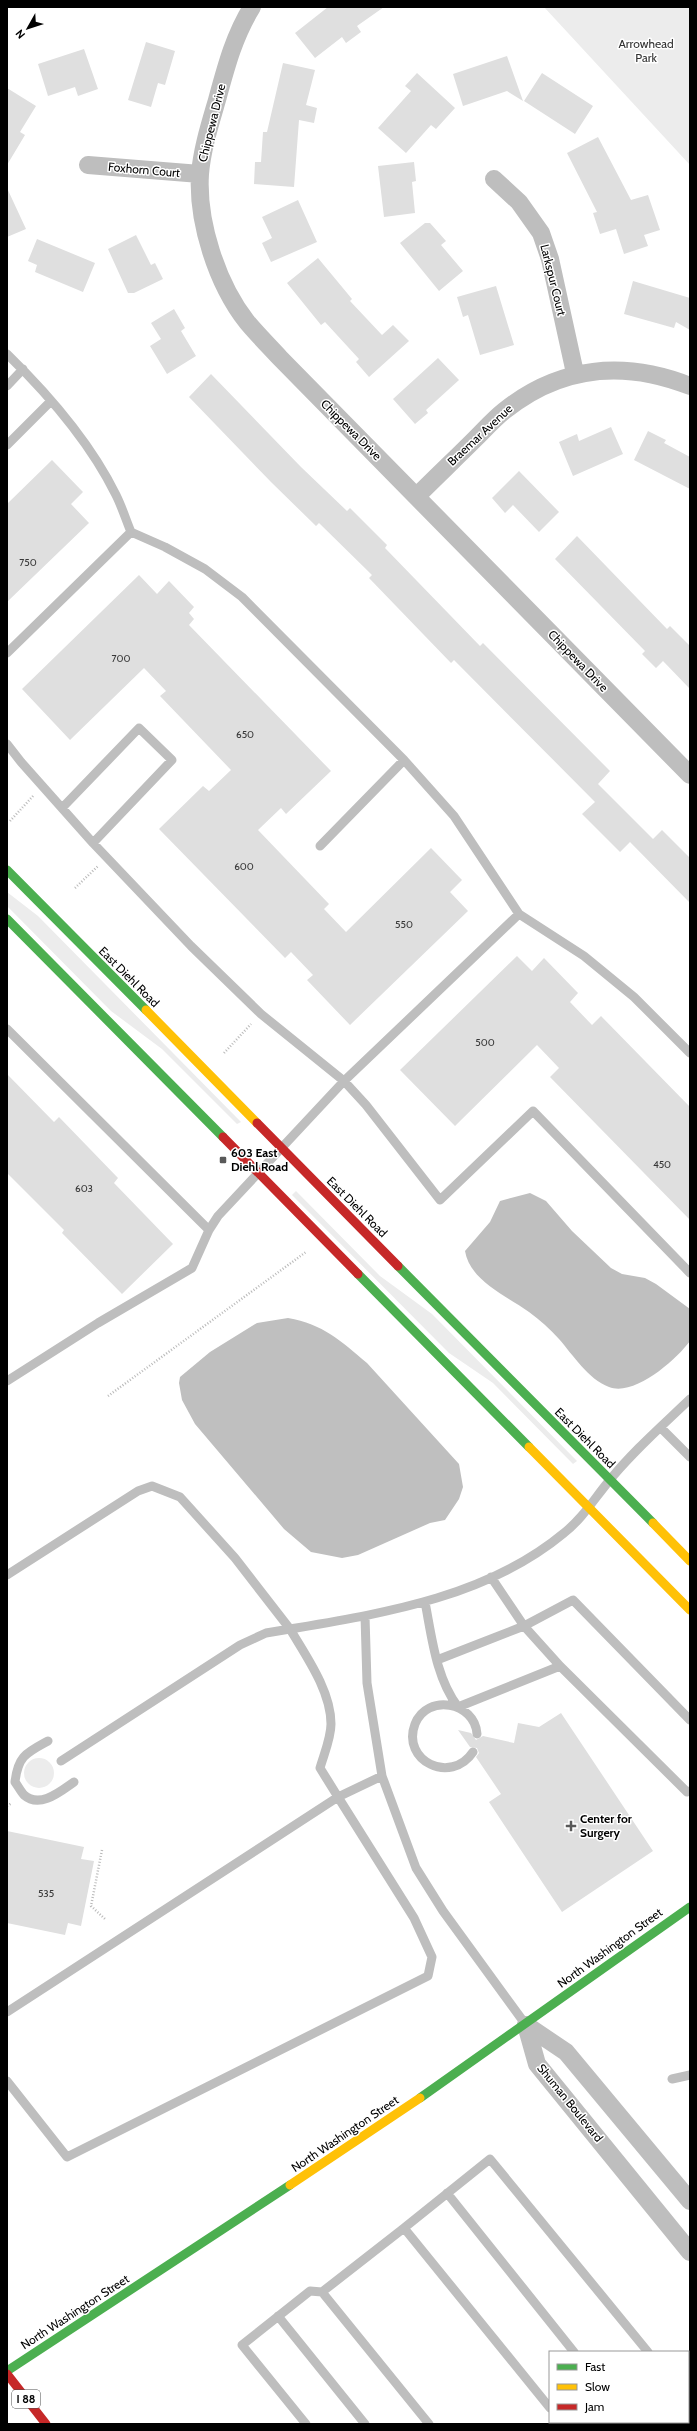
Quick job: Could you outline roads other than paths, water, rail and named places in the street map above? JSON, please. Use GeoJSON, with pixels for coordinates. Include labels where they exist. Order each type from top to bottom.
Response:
{"type":"FeatureCollection","features":[{"type":"Feature","properties":{"kind":"main road","name":"East Diehl Road"},"geometry":{"type":"LineString","coordinates":[[7,870],[690,1561]]}},
{"type":"Feature","properties":{"kind":"main road"},"geometry":{"type":"LineString","coordinates":[[7,919],[257,1174],[690,1610]]}},
{"type":"Feature","properties":{"kind":"main road","name":"North Washington Street"},"geometry":{"type":"LineString","coordinates":[[7,2371],[342,2152],[526,2025],[615,1958],[690,1907]]}},
{"type":"Feature","properties":{"kind":"main road","name":"I 88"},"geometry":{"type":"LineString","coordinates":[[7,2374],[46,2424]]}},
{"type":"Feature","properties":{"kind":"street","name":"Chippewa Drive"},"geometry":{"type":"LineString","coordinates":[[252,7],[241,26],[228,58],[205,144],[200,174],[202,210],[210,248],[221,278],[243,315],[280,358],[690,775]]}},
{"type":"Feature","properties":{"kind":"street","name":"Foxhorn Court"},"geometry":{"type":"LineString","coordinates":[[88,165],[200,174]]}},
{"type":"Feature","properties":{"kind":"street","name":"Larkspur Court"},"geometry":{"type":"LineString","coordinates":[[494,178],[519,202],[541,233],[550,259],[575,373]]}},
{"type":"Feature","properties":{"kind":"street","name":"Braemar Avenue"},"geometry":{"type":"LineString","coordinates":[[417,496],[503,411],[527,395],[575,373],[596,370],[640,372],[664,377],[690,386]]}},
{"type":"Feature","properties":{"kind":"street"},"geometry":{"type":"LineString","coordinates":[[526,2025],[566,2052],[690,2201]]}},
{"type":"Feature","properties":{"kind":"street","name":"Shuman Boulevard"},"geometry":{"type":"LineString","coordinates":[[526,2025],[537,2064],[690,2252]]}},
{"type":"Feature","properties":{"kind":"lane"},"geometry":{"type":"LineString","coordinates":[[7,354],[51,401],[92,454],[116,495],[131,532],[165,547],[205,569],[242,597],[404,760],[454,816],[519,914],[584,956],[634,996],[690,1053]]}},
{"type":"Feature","properties":{"kind":"lane"},"geometry":{"type":"LineString","coordinates":[[7,386],[23,370]]}},
{"type":"Feature","properties":{"kind":"lane"},"geometry":{"type":"LineString","coordinates":[[7,445],[51,401]]}},
{"type":"Feature","properties":{"kind":"lane"},"geometry":{"type":"LineString","coordinates":[[7,653],[131,532]]}},
{"type":"Feature","properties":{"kind":"lane"},"geometry":{"type":"LineString","coordinates":[[62,808],[139,728],[172,760],[93,842]]}},
{"type":"Feature","properties":{"kind":"lane"},"geometry":{"type":"LineString","coordinates":[[7,744],[62,808],[191,946],[258,1011],[344,1081],[366,1105],[440,1200],[533,1111],[690,1273]]}},
{"type":"Feature","properties":{"kind":"lane"},"geometry":{"type":"LineString","coordinates":[[320,846],[404,760]]}},
{"type":"Feature","properties":{"kind":"lane"},"geometry":{"type":"LineString","coordinates":[[7,1381],[98,1323],[192,1268],[209,1230],[218,1216],[280,1147],[344,1081],[519,914]]}},
{"type":"Feature","properties":{"kind":"lane"},"geometry":{"type":"LineString","coordinates":[[7,1029],[209,1230]]}},
{"type":"Feature","properties":{"kind":"lane"},"geometry":{"type":"LineString","coordinates":[[61,1761],[227,1653],[266,1633],[365,1616],[425,1602],[458,1592],[539,1553],[565,1533],[590,1508],[610,1480],[690,1399]]}},
{"type":"Feature","properties":{"kind":"lane"},"geometry":{"type":"LineString","coordinates":[[661,1428],[690,1457]]}},
{"type":"Feature","properties":{"kind":"lane"},"geometry":{"type":"LineString","coordinates":[[7,1575],[138,1491],[152,1486],[180,1498],[235,1558],[290,1629],[318,1676],[328,1707],[331,1724],[320,1768],[414,1918],[432,1957],[428,1976],[67,2157],[7,2081]]}},
{"type":"Feature","properties":{"kind":"lane"},"geometry":{"type":"LineString","coordinates":[[491,1576],[524,1626],[560,1666],[687,1792],[690,1791]]}},
{"type":"Feature","properties":{"kind":"lane"},"geometry":{"type":"LineString","coordinates":[[437,1660],[524,1626],[573,1600],[690,1720]]}},
{"type":"Feature","properties":{"kind":"lane"},"geometry":{"type":"LineString","coordinates":[[425,1602],[437,1660],[448,1693],[458,1707],[470,1716],[477,1734]]}},
{"type":"Feature","properties":{"kind":"lane"},"geometry":{"type":"LineString","coordinates":[[365,1616],[367,1683],[382,1776],[416,1868],[444,1911],[526,2025]]}},
{"type":"Feature","properties":{"kind":"lane"},"geometry":{"type":"LineString","coordinates":[[473,1752],[457,1766],[442,1768],[428,1764],[418,1753],[415,1746],[413,1739],[415,1724],[424,1712],[437,1705],[458,1707],[560,1666]]}},
{"type":"Feature","properties":{"kind":"lane"},"geometry":{"type":"LineString","coordinates":[[48,1741],[22,1756],[16,1768],[15,1782],[25,1796],[38,1800],[51,1797],[74,1782]]}},
{"type":"Feature","properties":{"kind":"lane"},"geometry":{"type":"LineString","coordinates":[[7,2012],[338,1797],[382,1776]]}},
{"type":"Feature","properties":{"kind":"lane"},"geometry":{"type":"LineString","coordinates":[[672,2079],[690,2075]]}},
{"type":"Feature","properties":{"kind":"lane"},"geometry":{"type":"LineString","coordinates":[[306,2424],[242,2345],[310,2291],[322,2292],[490,2159],[647,2351]]}},
{"type":"Feature","properties":{"kind":"lane"},"geometry":{"type":"LineString","coordinates":[[447,2193],[573,2351]]}},
{"type":"Feature","properties":{"kind":"lane"},"geometry":{"type":"LineString","coordinates":[[404,2228],[549,2407]]}},
{"type":"Feature","properties":{"kind":"lane"},"geometry":{"type":"LineString","coordinates":[[322,2292],[429,2424]]}},
{"type":"Feature","properties":{"kind":"lane"},"geometry":{"type":"LineString","coordinates":[[278,2316],[366,2424]]}},
{"type":"Feature","properties":{"kind":"place","name":"603 East Diehl Road"},"geometry":{"type":"Point","coordinates":[223,1160]}},
{"type":"Feature","properties":{"kind":"place","name":"Center for Surgery"},"geometry":{"type":"Point","coordinates":[571,1826]}},
{"type":"Feature","properties":{"kind":"park label","name":"Arrowhead Park"},"geometry":{"type":"Point","coordinates":[646,51]}}]}
